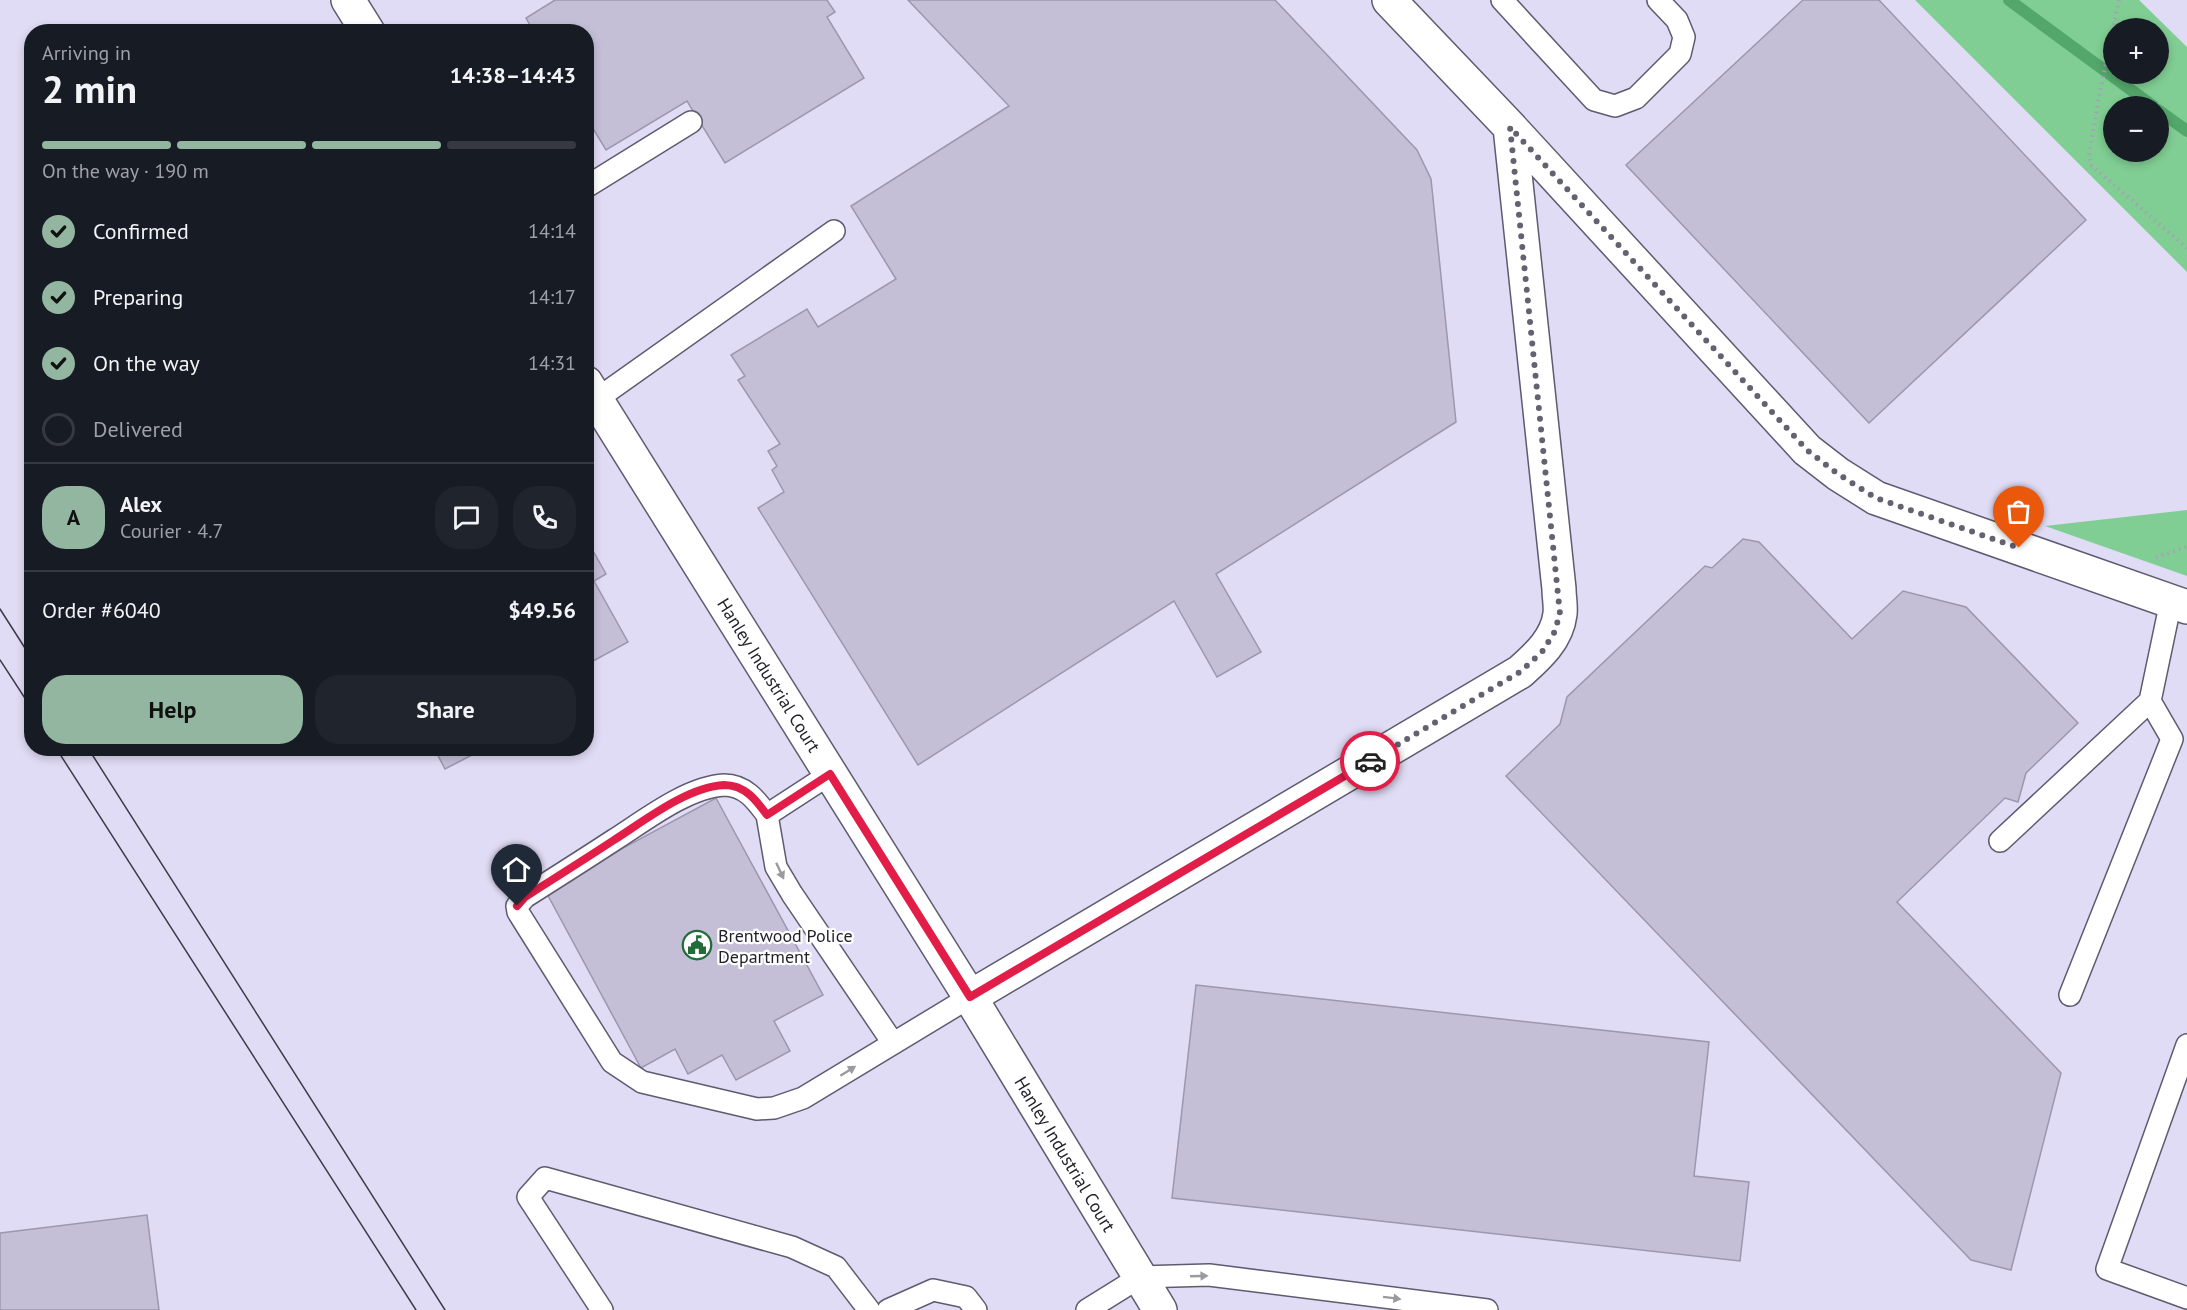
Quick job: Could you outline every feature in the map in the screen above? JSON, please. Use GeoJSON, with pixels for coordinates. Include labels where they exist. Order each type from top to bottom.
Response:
{"type":"FeatureCollection","features":[{"type":"Feature","properties":{"kind":"street"},"geometry":{"type":"LineString","coordinates":[[348,0],[363,24]]}},
{"type":"Feature","properties":{"kind":"street"},"geometry":{"type":"LineString","coordinates":[[1389,0],[1510,127],[1807,450],[1838,474],[1876,498],[2179,604]]}},
{"type":"Feature","properties":{"kind":"street"},"geometry":{"type":"LineString","coordinates":[[970,997],[1520,672],[1542,652],[1554,633],[1560,614],[1559,589],[1510,127]]}},
{"type":"Feature","properties":{"kind":"street","name":"Hanley Industrial Court"},"geometry":{"type":"LineString","coordinates":[[594,394],[970,997],[1160,1310]]}},
{"type":"Feature","properties":{"kind":"lane"},"geometry":{"type":"LineString","coordinates":[[1502,0],[1594,100],[1616,106],[1635,98],[1680,54],[1684,37],[1677,20],[1658,0]]}},
{"type":"Feature","properties":{"kind":"lane"},"geometry":{"type":"LineString","coordinates":[[594,176],[690,122]]}},
{"type":"Feature","properties":{"kind":"lane"},"geometry":{"type":"LineString","coordinates":[[594,390],[834,231]]}},
{"type":"Feature","properties":{"kind":"lane"},"geometry":{"type":"LineString","coordinates":[[2000,841],[2150,701],[2179,604]]}},
{"type":"Feature","properties":{"kind":"lane"},"geometry":{"type":"LineString","coordinates":[[2070,995],[2172,739],[2150,701]]}},
{"type":"Feature","properties":{"kind":"lane"},"geometry":{"type":"LineString","coordinates":[[767,815],[830,774]]}},
{"type":"Feature","properties":{"kind":"lane"},"geometry":{"type":"LineString","coordinates":[[892,1043],[792,894],[776,867],[767,815],[753,796],[740,788],[725,785],[699,790],[641,822],[525,897],[517,906],[518,912],[612,1062],[642,1082],[734,1104],[774,1108],[803,1098],[970,997]]}},
{"type":"Feature","properties":{"kind":"lane"},"geometry":{"type":"LineString","coordinates":[[2187,1045],[2107,1269],[2187,1298]]}},
{"type":"Feature","properties":{"kind":"lane"},"geometry":{"type":"LineString","coordinates":[[602,1310],[528,1197],[545,1178],[792,1247],[836,1267],[869,1310]]}},
{"type":"Feature","properties":{"kind":"lane"},"geometry":{"type":"LineString","coordinates":[[1087,1310],[1140,1277],[1209,1275],[1487,1310]]}},
{"type":"Feature","properties":{"kind":"lane"},"geometry":{"type":"LineString","coordinates":[[888,1310],[933,1290],[966,1297],[976,1310]]}},
{"type":"Feature","properties":{"kind":"path"},"geometry":{"type":"LineString","coordinates":[[2119,0],[2089,155],[2091,165],[2187,248]]}},
{"type":"Feature","properties":{"kind":"green space"},"geometry":{"type":"Polygon","coordinates":[[[1915,0],[2139,0],[2157,18],[2103,18],[2103,84],[2169,84],[2169,29],[2187,47],[2187,272],[1915,0]]]}},
{"type":"Feature","properties":{"kind":"green space"},"geometry":{"type":"Polygon","coordinates":[[[2187,510],[2187,576],[2045,526],[2187,510]]]}},
{"type":"Feature","properties":{"kind":"building"},"geometry":{"type":"Polygon","coordinates":[[[555,0],[827,0],[835,12],[827,17],[864,78],[725,163],[687,101],[606,150],[594,130],[594,24],[529,24],[526,18],[555,0]]]}},
{"type":"Feature","properties":{"kind":"building"},"geometry":{"type":"Polygon","coordinates":[[[908,0],[1275,0],[1417,150],[1431,179],[1456,422],[1216,574],[1261,652],[1217,677],[1174,601],[918,765],[758,508],[784,492],[772,470],[777,466],[768,451],[780,444],[738,380],[745,376],[731,355],[807,309],[818,327],[896,279],[851,206],[1009,106],[908,0]]]}},
{"type":"Feature","properties":{"kind":"building"},"geometry":{"type":"Polygon","coordinates":[[[1803,0],[1879,0],[2086,220],[1869,423],[1626,165],[1803,0]]]}},
{"type":"Feature","properties":{"kind":"building"},"geometry":{"type":"Polygon","coordinates":[[[1743,539],[1759,542],[1852,639],[1903,591],[1966,607],[2078,723],[2026,773],[2018,802],[2005,798],[1897,902],[2061,1073],[2011,1270],[1971,1260],[1506,776],[1560,724],[1567,697],[1705,566],[1712,568],[1743,539]]]}},
{"type":"Feature","properties":{"kind":"building"},"geometry":{"type":"Polygon","coordinates":[[[594,553],[606,574],[594,581],[594,553]]]}},
{"type":"Feature","properties":{"kind":"building"},"geometry":{"type":"Polygon","coordinates":[[[594,581],[628,642],[594,661],[594,581]]]}},
{"type":"Feature","properties":{"kind":"building"},"geometry":{"type":"Polygon","coordinates":[[[438,756],[470,756],[445,769],[438,756]]]}},
{"type":"Feature","properties":{"kind":"building"},"geometry":{"type":"Polygon","coordinates":[[[716,798],[823,995],[774,1021],[790,1051],[736,1080],[722,1055],[688,1074],[675,1049],[641,1068],[545,890],[716,798]]]}},
{"type":"Feature","properties":{"kind":"building"},"geometry":{"type":"Polygon","coordinates":[[[1196,985],[1709,1042],[1694,1176],[1749,1182],[1740,1261],[1172,1198],[1196,985]]]}},
{"type":"Feature","properties":{"kind":"building"},"geometry":{"type":"Polygon","coordinates":[[[147,1215],[159,1310],[0,1310],[0,1233],[147,1215]]]}},
{"type":"Feature","properties":{"kind":"waterway"},"geometry":{"type":"LineString","coordinates":[[2009,0],[2139,96]]}},
{"type":"Feature","properties":{"kind":"waterway"},"geometry":{"type":"LineString","coordinates":[[2169,118],[2187,131]]}},
{"type":"Feature","properties":{"kind":"tram line"},"geometry":{"type":"LineString","coordinates":[[0,609],[24,646]]}},
{"type":"Feature","properties":{"kind":"tram line"},"geometry":{"type":"LineString","coordinates":[[0,660],[24,697]]}},
{"type":"Feature","properties":{"kind":"tram line"},"geometry":{"type":"LineString","coordinates":[[61,756],[416,1310]]}},
{"type":"Feature","properties":{"kind":"tram line"},"geometry":{"type":"LineString","coordinates":[[93,756],[445,1310]]}},
{"type":"Feature","properties":{"kind":"way so far"},"geometry":{"type":"LineString","coordinates":[[1370,761],[1520,672],[1542,652],[1554,633],[1560,614],[1510,127],[1807,450],[1838,474],[1876,498],[2019,548]]}},
{"type":"Feature","properties":{"kind":"place","name":"Brentwood Police Department"},"geometry":{"type":"Point","coordinates":[697,945]}},
{"type":"Feature","properties":{"kind":"route"},"geometry":{"type":"LineString","coordinates":[[517,906],[525,897],[651,816],[699,790],[725,785],[740,788],[753,796],[767,815],[830,774],[970,997],[1370,761]]}}]}
